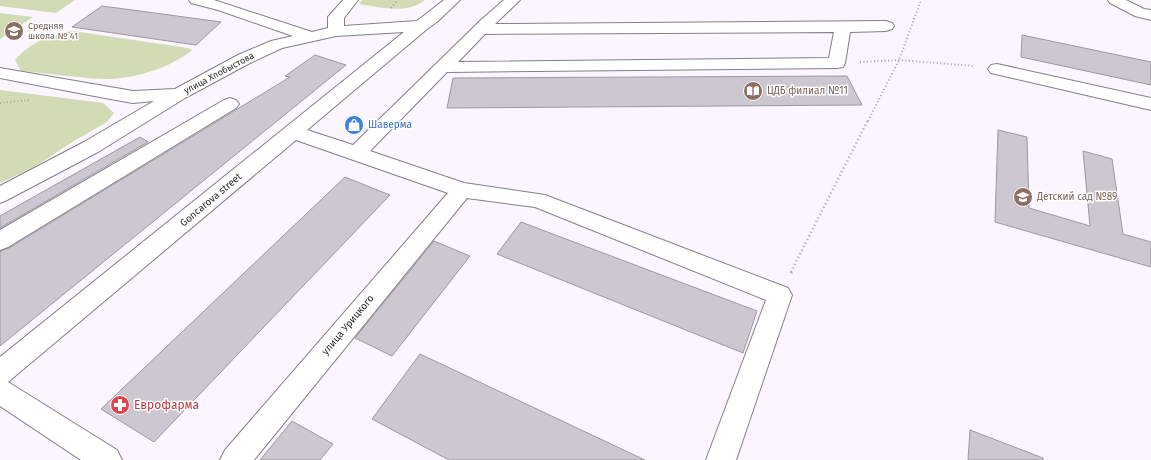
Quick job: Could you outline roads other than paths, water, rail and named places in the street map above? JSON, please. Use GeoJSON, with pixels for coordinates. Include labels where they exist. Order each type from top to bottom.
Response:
{"type":"FeatureCollection","features":[{"type":"Feature","properties":{"kind":"street"},"geometry":{"type":"LineString","coordinates":[[196,0],[227,3],[312,37]]}},
{"type":"Feature","properties":{"kind":"street"},"geometry":{"type":"LineString","coordinates":[[336,31],[336,17],[351,0]]}},
{"type":"Feature","properties":{"kind":"street"},"geometry":{"type":"LineString","coordinates":[[422,26],[453,0]]}},
{"type":"Feature","properties":{"kind":"street"},"geometry":{"type":"LineString","coordinates":[[356,153],[481,29],[513,0]]}},
{"type":"Feature","properties":{"kind":"street"},"geometry":{"type":"LineString","coordinates":[[1115,0],[1140,13],[1151,15]]}},
{"type":"Feature","properties":{"kind":"street","name":"улица Хлобыстова"},"geometry":{"type":"LineString","coordinates":[[0,195],[91,146],[179,94],[244,59],[277,44],[336,31],[422,26]]}},
{"type":"Feature","properties":{"kind":"street","name":"Goncarova street"},"geometry":{"type":"LineString","coordinates":[[0,373],[422,26]]}},
{"type":"Feature","properties":{"kind":"street"},"geometry":{"type":"LineString","coordinates":[[481,29],[886,26]]}},
{"type":"Feature","properties":{"kind":"street"},"geometry":{"type":"LineString","coordinates":[[443,67],[837,63],[843,27]]}},
{"type":"Feature","properties":{"kind":"street"},"geometry":{"type":"LineString","coordinates":[[997,68],[1151,104]]}},
{"type":"Feature","properties":{"kind":"street"},"geometry":{"type":"LineString","coordinates":[[0,73],[133,97],[179,94]]}},
{"type":"Feature","properties":{"kind":"street"},"geometry":{"type":"LineString","coordinates":[[0,241],[230,104]]}},
{"type":"Feature","properties":{"kind":"street"},"geometry":{"type":"LineString","coordinates":[[292,132],[462,190],[538,200],[780,295],[721,460]]}},
{"type":"Feature","properties":{"kind":"street","name":"улица Урицкого"},"geometry":{"type":"LineString","coordinates":[[235,460],[462,190]]}},
{"type":"Feature","properties":{"kind":"street"},"geometry":{"type":"LineString","coordinates":[[0,391],[107,460]]}},
{"type":"Feature","properties":{"kind":"place","name":"Средняя школа № 41"},"geometry":{"type":"Point","coordinates":[14,31]}},
{"type":"Feature","properties":{"kind":"place","name":"ЦДБ филиал №11"},"geometry":{"type":"Point","coordinates":[753,91]}},
{"type":"Feature","properties":{"kind":"place","name":"Шаверма"},"geometry":{"type":"Point","coordinates":[354,125]}},
{"type":"Feature","properties":{"kind":"place","name":"Детский сад №89"},"geometry":{"type":"Point","coordinates":[1023,197]}},
{"type":"Feature","properties":{"kind":"place","name":"Еврофарма"},"geometry":{"type":"Point","coordinates":[120,405]}}]}
